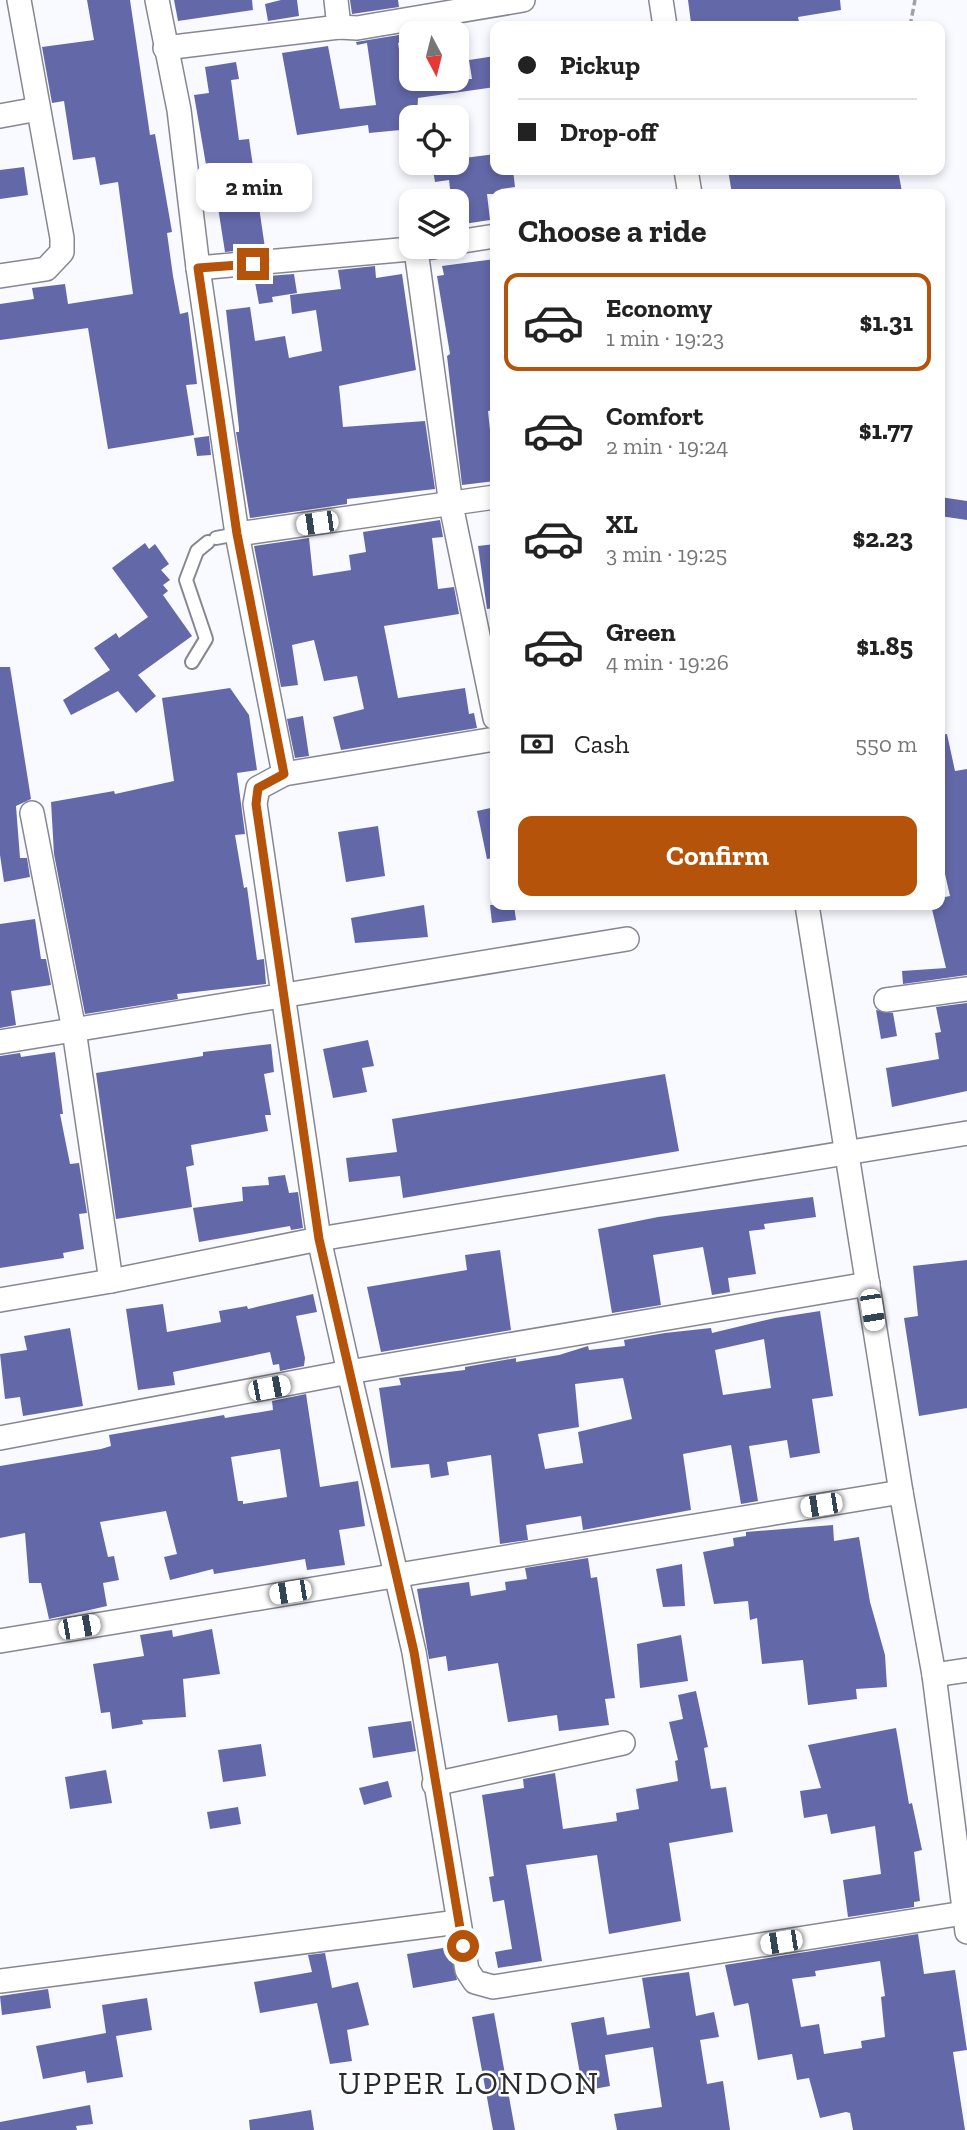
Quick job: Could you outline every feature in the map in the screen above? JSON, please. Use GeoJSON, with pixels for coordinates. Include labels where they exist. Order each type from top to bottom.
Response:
{"type":"FeatureCollection","features":[{"type":"Feature","properties":{"kind":"street"},"geometry":{"type":"LineString","coordinates":[[0,276],[46,270],[62,252],[19,0]]}},
{"type":"Feature","properties":{"kind":"street"},"geometry":{"type":"LineString","coordinates":[[156,0],[179,110],[198,268],[220,538],[284,774]]}},
{"type":"Feature","properties":{"kind":"street"},"geometry":{"type":"LineString","coordinates":[[336,0],[339,27]]}},
{"type":"Feature","properties":{"kind":"street"},"geometry":{"type":"LineString","coordinates":[[165,48],[339,27],[357,28],[523,0]]}},
{"type":"Feature","properties":{"kind":"street"},"geometry":{"type":"LineString","coordinates":[[661,0],[664,21]]}},
{"type":"Feature","properties":{"kind":"street"},"geometry":{"type":"LineString","coordinates":[[0,116],[38,109]]}},
{"type":"Feature","properties":{"kind":"street"},"geometry":{"type":"LineString","coordinates":[[469,240],[490,237]]}},
{"type":"Feature","properties":{"kind":"street"},"geometry":{"type":"LineString","coordinates":[[198,268],[399,250]]}},
{"type":"Feature","properties":{"kind":"street"},"geometry":{"type":"LineString","coordinates":[[425,259],[451,505],[490,694]]}},
{"type":"Feature","properties":{"kind":"street"},"geometry":{"type":"LineString","coordinates":[[220,538],[490,498]]}},
{"type":"Feature","properties":{"kind":"street"},"geometry":{"type":"LineString","coordinates":[[490,740],[284,774],[258,788],[256,804],[286,994],[319,1239],[414,1652],[458,1922],[467,1970],[475,1982],[493,1987],[965,1922],[934,1675],[901,1492],[808,910]]}},
{"type":"Feature","properties":{"kind":"street"},"geometry":{"type":"LineString","coordinates":[[32,813],[74,1030],[111,1281]]}},
{"type":"Feature","properties":{"kind":"street"},"geometry":{"type":"LineString","coordinates":[[0,1042],[627,939]]}},
{"type":"Feature","properties":{"kind":"street"},"geometry":{"type":"LineString","coordinates":[[886,1000],[967,989]]}},
{"type":"Feature","properties":{"kind":"street"},"geometry":{"type":"LineString","coordinates":[[0,1300],[111,1281],[319,1239],[967,1133]]}},
{"type":"Feature","properties":{"kind":"street"},"geometry":{"type":"LineString","coordinates":[[0,1438],[349,1372],[867,1284]]}},
{"type":"Feature","properties":{"kind":"street"},"geometry":{"type":"LineString","coordinates":[[0,1641],[901,1492]]}},
{"type":"Feature","properties":{"kind":"street"},"geometry":{"type":"LineString","coordinates":[[934,1675],[967,1670]]}},
{"type":"Feature","properties":{"kind":"street"},"geometry":{"type":"LineString","coordinates":[[434,1784],[623,1743]]}},
{"type":"Feature","properties":{"kind":"street"},"geometry":{"type":"LineString","coordinates":[[0,1981],[458,1922]]}},
{"type":"Feature","properties":{"kind":"lane"},"geometry":{"type":"LineString","coordinates":[[192,662],[206,639],[206,630],[189,595],[186,580],[197,551],[220,538]]}},
{"type":"Feature","properties":{"kind":"path"},"geometry":{"type":"LineString","coordinates":[[911,21],[915,0]]}},
{"type":"Feature","properties":{"kind":"building"},"geometry":{"type":"Polygon","coordinates":[[[87,0],[130,0],[150,135],[155,134],[172,232],[167,233],[173,276],[180,314],[188,312],[197,384],[186,385],[194,435],[108,449],[88,328],[0,340],[0,304],[34,299],[32,288],[65,284],[68,304],[133,294],[118,182],[100,185],[95,157],[73,160],[64,101],[52,103],[42,47],[94,40],[87,0]]]}},
{"type":"Feature","properties":{"kind":"building"},"geometry":{"type":"Polygon","coordinates":[[[174,0],[252,0],[253,10],[178,21],[174,0]]]}},
{"type":"Feature","properties":{"kind":"building"},"geometry":{"type":"Polygon","coordinates":[[[297,0],[299,16],[268,21],[265,4],[297,0]]]}},
{"type":"Feature","properties":{"kind":"building"},"geometry":{"type":"Polygon","coordinates":[[[350,0],[398,0],[399,7],[352,14],[350,0]]]}},
{"type":"Feature","properties":{"kind":"building"},"geometry":{"type":"Polygon","coordinates":[[[688,0],[840,0],[841,10],[798,17],[799,21],[691,21],[688,0]]]}},
{"type":"Feature","properties":{"kind":"building"},"geometry":{"type":"Polygon","coordinates":[[[399,35],[399,91],[467,91],[418,98],[418,105],[399,105],[399,130],[369,133],[368,125],[297,135],[282,53],[328,46],[340,109],[376,105],[367,43],[357,45],[356,42],[399,35]]]}},
{"type":"Feature","properties":{"kind":"building"},"geometry":{"type":"Polygon","coordinates":[[[490,57],[490,88],[469,91],[469,79],[472,79],[469,60],[490,57]]]}},
{"type":"Feature","properties":{"kind":"building"},"geometry":{"type":"Polygon","coordinates":[[[236,62],[239,79],[231,80],[239,140],[249,139],[265,248],[225,252],[217,201],[205,203],[202,184],[209,182],[194,95],[209,93],[205,67],[236,62]]]}},
{"type":"Feature","properties":{"kind":"building"},"geometry":{"type":"Polygon","coordinates":[[[490,155],[490,175],[514,175],[515,187],[490,189],[490,194],[487,194],[490,220],[469,223],[469,189],[450,189],[449,180],[435,182],[434,175],[469,175],[469,157],[490,155]]]}},
{"type":"Feature","properties":{"kind":"building"},"geometry":{"type":"Polygon","coordinates":[[[24,167],[28,195],[0,199],[0,170],[24,167]]]}},
{"type":"Feature","properties":{"kind":"building"},"geometry":{"type":"Polygon","coordinates":[[[729,175],[899,175],[901,189],[731,189],[729,175]]]}},
{"type":"Feature","properties":{"kind":"building"},"geometry":{"type":"Polygon","coordinates":[[[490,260],[490,482],[462,485],[447,356],[450,354],[437,276],[444,275],[442,266],[490,260]]]}},
{"type":"Feature","properties":{"kind":"building"},"geometry":{"type":"Polygon","coordinates":[[[375,266],[376,278],[402,274],[416,370],[339,386],[343,427],[425,421],[435,489],[347,499],[347,504],[250,518],[236,432],[239,432],[239,428],[226,310],[250,307],[255,341],[285,336],[289,358],[322,351],[316,310],[292,314],[290,295],[341,289],[338,270],[375,266]]]}},
{"type":"Feature","properties":{"kind":"building"},"geometry":{"type":"Polygon","coordinates":[[[294,274],[297,293],[272,297],[273,302],[259,304],[254,277],[294,274]]]}},
{"type":"Feature","properties":{"kind":"building"},"geometry":{"type":"Polygon","coordinates":[[[209,436],[211,455],[197,456],[194,438],[209,436]]]}},
{"type":"Feature","properties":{"kind":"building"},"geometry":{"type":"Polygon","coordinates":[[[945,498],[967,501],[967,520],[945,517],[945,498]]]}},
{"type":"Feature","properties":{"kind":"building"},"geometry":{"type":"Polygon","coordinates":[[[440,520],[443,537],[432,538],[438,589],[454,587],[459,614],[384,626],[398,698],[465,688],[469,714],[474,713],[477,728],[341,750],[333,717],[364,709],[357,676],[324,681],[314,640],[292,645],[298,685],[281,687],[254,546],[309,538],[313,576],[351,570],[349,555],[366,552],[363,532],[440,520]]]}},
{"type":"Feature","properties":{"kind":"building"},"geometry":{"type":"Polygon","coordinates":[[[145,543],[149,549],[155,544],[169,564],[161,570],[170,580],[163,585],[168,591],[163,595],[192,636],[138,675],[156,696],[136,713],[118,691],[71,715],[63,700],[110,670],[94,648],[116,633],[119,638],[148,617],[112,568],[145,543]]]}},
{"type":"Feature","properties":{"kind":"building"},"geometry":{"type":"Polygon","coordinates":[[[490,545],[490,609],[487,609],[478,546],[490,545]]]}},
{"type":"Feature","properties":{"kind":"building"},"geometry":{"type":"Polygon","coordinates":[[[0,667],[10,667],[31,799],[16,806],[20,858],[27,858],[30,877],[4,882],[0,855],[0,667]]]}},
{"type":"Feature","properties":{"kind":"building"},"geometry":{"type":"Polygon","coordinates":[[[230,688],[249,715],[257,770],[237,773],[245,834],[235,835],[244,888],[247,887],[257,960],[264,959],[266,984],[177,994],[178,999],[85,1014],[54,854],[51,802],[114,791],[115,794],[174,781],[162,698],[230,688]]]}},
{"type":"Feature","properties":{"kind":"building"},"geometry":{"type":"Polygon","coordinates":[[[303,716],[309,756],[295,758],[287,719],[303,716]]]}},
{"type":"Feature","properties":{"kind":"building"},"geometry":{"type":"Polygon","coordinates":[[[945,734],[955,771],[967,769],[967,975],[903,984],[902,971],[946,968],[932,910],[945,910],[945,897],[950,896],[945,874],[945,734]]]}},
{"type":"Feature","properties":{"kind":"building"},"geometry":{"type":"Polygon","coordinates":[[[490,808],[490,859],[487,859],[477,811],[490,808]]]}},
{"type":"Feature","properties":{"kind":"building"},"geometry":{"type":"Polygon","coordinates":[[[378,826],[385,876],[346,882],[338,832],[378,826]]]}},
{"type":"Feature","properties":{"kind":"building"},"geometry":{"type":"Polygon","coordinates":[[[424,905],[428,937],[355,943],[351,918],[424,905]]]}},
{"type":"Feature","properties":{"kind":"building"},"geometry":{"type":"Polygon","coordinates":[[[491,910],[515,910],[516,920],[492,923],[491,910]]]}},
{"type":"Feature","properties":{"kind":"building"},"geometry":{"type":"Polygon","coordinates":[[[35,919],[41,959],[46,959],[51,985],[11,991],[16,1025],[0,1028],[0,924],[35,919]]]}},
{"type":"Feature","properties":{"kind":"building"},"geometry":{"type":"Polygon","coordinates":[[[967,1003],[967,1091],[892,1107],[886,1068],[939,1059],[935,1033],[941,1032],[936,1007],[967,1003]]]}},
{"type":"Feature","properties":{"kind":"building"},"geometry":{"type":"Polygon","coordinates":[[[876,1010],[893,1013],[897,1036],[881,1039],[876,1010]]]}},
{"type":"Feature","properties":{"kind":"building"},"geometry":{"type":"Polygon","coordinates":[[[368,1040],[374,1066],[362,1068],[367,1092],[333,1098],[323,1049],[368,1040]]]}},
{"type":"Feature","properties":{"kind":"building"},"geometry":{"type":"Polygon","coordinates":[[[271,1044],[274,1072],[264,1074],[271,1115],[265,1115],[268,1131],[191,1145],[194,1165],[186,1167],[192,1207],[116,1219],[96,1073],[203,1056],[203,1052],[271,1044]]]}},
{"type":"Feature","properties":{"kind":"building"},"geometry":{"type":"Polygon","coordinates":[[[55,1052],[63,1114],[60,1114],[70,1164],[79,1163],[87,1213],[79,1214],[84,1249],[63,1253],[64,1258],[0,1268],[0,1056],[20,1053],[21,1057],[55,1052]]]}},
{"type":"Feature","properties":{"kind":"building"},"geometry":{"type":"Polygon","coordinates":[[[665,1074],[679,1151],[403,1198],[400,1176],[349,1182],[346,1158],[397,1152],[392,1119],[665,1074]]]}},
{"type":"Feature","properties":{"kind":"building"},"geometry":{"type":"Polygon","coordinates":[[[285,1175],[289,1193],[298,1192],[303,1228],[291,1230],[290,1226],[199,1242],[193,1208],[243,1201],[242,1187],[269,1185],[268,1177],[285,1175]]]}},
{"type":"Feature","properties":{"kind":"building"},"geometry":{"type":"Polygon","coordinates":[[[813,1197],[816,1217],[764,1224],[765,1229],[749,1231],[756,1274],[728,1278],[730,1292],[712,1295],[703,1247],[653,1255],[661,1305],[612,1313],[598,1229],[658,1217],[813,1197]]]}},
{"type":"Feature","properties":{"kind":"building"},"geometry":{"type":"Polygon","coordinates":[[[500,1250],[511,1330],[381,1352],[367,1287],[467,1270],[465,1255],[500,1250]]]}},
{"type":"Feature","properties":{"kind":"building"},"geometry":{"type":"Polygon","coordinates":[[[967,1260],[967,1408],[919,1416],[904,1318],[918,1316],[913,1266],[967,1260]]]}},
{"type":"Feature","properties":{"kind":"building"},"geometry":{"type":"Polygon","coordinates":[[[313,1294],[317,1312],[296,1316],[305,1358],[304,1366],[280,1371],[279,1364],[273,1365],[270,1352],[173,1372],[175,1385],[138,1390],[126,1309],[163,1304],[167,1332],[221,1322],[219,1311],[247,1306],[248,1309],[313,1294]]]}},
{"type":"Feature","properties":{"kind":"building"},"geometry":{"type":"Polygon","coordinates":[[[820,1311],[833,1396],[812,1399],[820,1453],[790,1458],[787,1440],[749,1446],[758,1501],[741,1504],[731,1445],[683,1454],[691,1510],[583,1530],[581,1516],[526,1525],[528,1540],[500,1544],[491,1455],[447,1462],[449,1475],[431,1478],[429,1464],[391,1468],[379,1388],[401,1385],[399,1378],[465,1370],[465,1367],[516,1358],[516,1362],[559,1355],[588,1346],[589,1350],[625,1346],[624,1340],[665,1333],[711,1328],[712,1333],[775,1318],[820,1311]],[[764,1339],[715,1350],[723,1395],[771,1388],[764,1339]],[[623,1378],[575,1384],[579,1427],[538,1434],[545,1469],[583,1463],[578,1432],[632,1419],[623,1378]]]}},
{"type":"Feature","properties":{"kind":"building"},"geometry":{"type":"Polygon","coordinates":[[[70,1328],[83,1406],[23,1416],[20,1397],[5,1399],[0,1354],[27,1350],[24,1336],[70,1328]]]}},
{"type":"Feature","properties":{"kind":"building"},"geometry":{"type":"Polygon","coordinates":[[[306,1394],[320,1487],[358,1481],[365,1526],[339,1530],[345,1565],[307,1570],[305,1559],[214,1574],[213,1569],[170,1580],[164,1557],[177,1554],[166,1511],[100,1522],[108,1557],[114,1556],[119,1580],[103,1583],[107,1606],[49,1619],[41,1583],[29,1583],[25,1533],[0,1538],[0,1466],[101,1449],[111,1446],[109,1435],[224,1415],[225,1418],[273,1410],[272,1401],[306,1394]],[[280,1449],[231,1457],[238,1501],[243,1501],[243,1504],[287,1497],[280,1449]]]}},
{"type":"Feature","properties":{"kind":"building"},"geometry":{"type":"Polygon","coordinates":[[[833,1525],[834,1541],[859,1537],[870,1602],[885,1655],[887,1687],[856,1689],[857,1699],[808,1705],[803,1660],[762,1664],[757,1618],[750,1620],[748,1601],[714,1604],[703,1552],[734,1546],[733,1538],[746,1536],[746,1532],[833,1525]]]}},
{"type":"Feature","properties":{"kind":"building"},"geometry":{"type":"Polygon","coordinates":[[[588,1558],[591,1578],[597,1577],[615,1698],[605,1699],[609,1725],[559,1731],[557,1715],[508,1722],[498,1663],[448,1671],[446,1656],[429,1659],[417,1589],[469,1582],[471,1596],[506,1590],[505,1582],[527,1579],[525,1568],[588,1558]]]}},
{"type":"Feature","properties":{"kind":"building"},"geometry":{"type":"Polygon","coordinates":[[[682,1564],[685,1606],[663,1607],[656,1569],[682,1564]]]}},
{"type":"Feature","properties":{"kind":"building"},"geometry":{"type":"Polygon","coordinates":[[[212,1629],[220,1674],[183,1679],[186,1717],[142,1720],[143,1724],[112,1729],[110,1712],[101,1713],[93,1664],[144,1656],[140,1635],[172,1630],[173,1637],[212,1629]]]}},
{"type":"Feature","properties":{"kind":"building"},"geometry":{"type":"Polygon","coordinates":[[[681,1635],[688,1681],[640,1688],[637,1644],[681,1635]]]}},
{"type":"Feature","properties":{"kind":"building"},"geometry":{"type":"Polygon","coordinates":[[[696,1691],[708,1747],[704,1748],[711,1789],[726,1787],[733,1832],[669,1843],[681,1921],[609,1934],[597,1855],[526,1865],[542,1961],[498,1968],[495,1952],[512,1949],[504,1900],[493,1902],[489,1877],[494,1876],[482,1795],[524,1788],[523,1779],[555,1773],[563,1829],[617,1821],[616,1813],[639,1809],[636,1789],[678,1781],[675,1761],[678,1760],[669,1722],[683,1719],[678,1695],[696,1691]]]}},
{"type":"Feature","properties":{"kind":"building"},"geometry":{"type":"Polygon","coordinates":[[[411,1721],[416,1751],[373,1758],[368,1727],[411,1721]]]}},
{"type":"Feature","properties":{"kind":"building"},"geometry":{"type":"Polygon","coordinates":[[[896,1728],[909,1804],[912,1803],[922,1850],[914,1852],[920,1901],[914,1902],[914,1907],[848,1917],[843,1880],[881,1874],[875,1826],[831,1834],[827,1814],[804,1818],[800,1791],[821,1788],[808,1745],[896,1728]]]}},
{"type":"Feature","properties":{"kind":"building"},"geometry":{"type":"Polygon","coordinates":[[[261,1744],[266,1776],[223,1782],[218,1750],[261,1744]]]}},
{"type":"Feature","properties":{"kind":"building"},"geometry":{"type":"Polygon","coordinates":[[[106,1770],[112,1803],[70,1809],[65,1777],[106,1770]]]}},
{"type":"Feature","properties":{"kind":"building"},"geometry":{"type":"Polygon","coordinates":[[[388,1781],[392,1797],[364,1805],[359,1788],[388,1781]]]}},
{"type":"Feature","properties":{"kind":"building"},"geometry":{"type":"Polygon","coordinates":[[[238,1807],[241,1824],[210,1829],[207,1812],[238,1807]]]}},
{"type":"Feature","properties":{"kind":"building"},"geometry":{"type":"Polygon","coordinates":[[[918,1934],[924,1974],[955,1970],[967,2050],[953,2052],[965,2130],[853,2130],[850,2113],[820,2118],[809,2078],[797,2080],[792,2054],[758,2060],[748,2003],[734,2006],[725,1965],[918,1934]],[[880,1961],[815,1971],[816,1976],[792,1979],[801,2027],[819,2024],[824,2054],[862,2048],[861,2041],[885,2037],[881,1997],[885,1996],[880,1961]]]}},
{"type":"Feature","properties":{"kind":"building"},"geometry":{"type":"Polygon","coordinates":[[[449,1947],[457,1980],[413,1988],[407,1954],[449,1947]]]}},
{"type":"Feature","properties":{"kind":"building"},"geometry":{"type":"Polygon","coordinates":[[[325,1953],[332,1988],[358,1982],[369,2025],[347,2030],[352,2061],[330,2064],[317,2003],[260,2013],[254,1982],[312,1972],[308,1955],[325,1953]]]}},
{"type":"Feature","properties":{"kind":"building"},"geometry":{"type":"Polygon","coordinates":[[[689,1972],[696,2016],[714,2012],[719,2037],[700,2040],[707,2084],[723,2081],[730,2130],[617,2130],[614,2114],[662,2107],[653,2047],[605,2055],[610,2086],[583,2091],[571,2023],[604,2017],[607,2035],[650,2028],[642,1978],[689,1972]]]}},
{"type":"Feature","properties":{"kind":"building"},"geometry":{"type":"Polygon","coordinates":[[[48,1989],[51,2008],[2,2015],[0,1996],[48,1989]]]}},
{"type":"Feature","properties":{"kind":"building"},"geometry":{"type":"Polygon","coordinates":[[[147,1998],[152,2030],[116,2036],[123,2077],[87,2083],[85,2071],[43,2079],[36,2046],[106,2033],[102,2005],[147,1998]]]}},
{"type":"Feature","properties":{"kind":"building"},"geometry":{"type":"Polygon","coordinates":[[[494,2013],[515,2130],[493,2130],[472,2017],[494,2013]]]}},
{"type":"Feature","properties":{"kind":"building"},"geometry":{"type":"Polygon","coordinates":[[[90,2105],[93,2124],[76,2126],[77,2130],[0,2130],[0,2122],[90,2105]]]}},
{"type":"Feature","properties":{"kind":"building"},"geometry":{"type":"Polygon","coordinates":[[[311,2110],[314,2130],[250,2130],[249,2120],[311,2110]]]}},
{"type":"Feature","properties":{"kind":"district","name":"UPPER LONDON"},"geometry":{"type":"Point","coordinates":[469,2083]}},
{"type":"Feature","properties":{"kind":"route"},"geometry":{"type":"LineString","coordinates":[[253,264],[198,268],[237,534],[276,745],[284,774],[258,788],[256,804],[286,994],[319,1239],[414,1652],[463,1946]]}}]}
